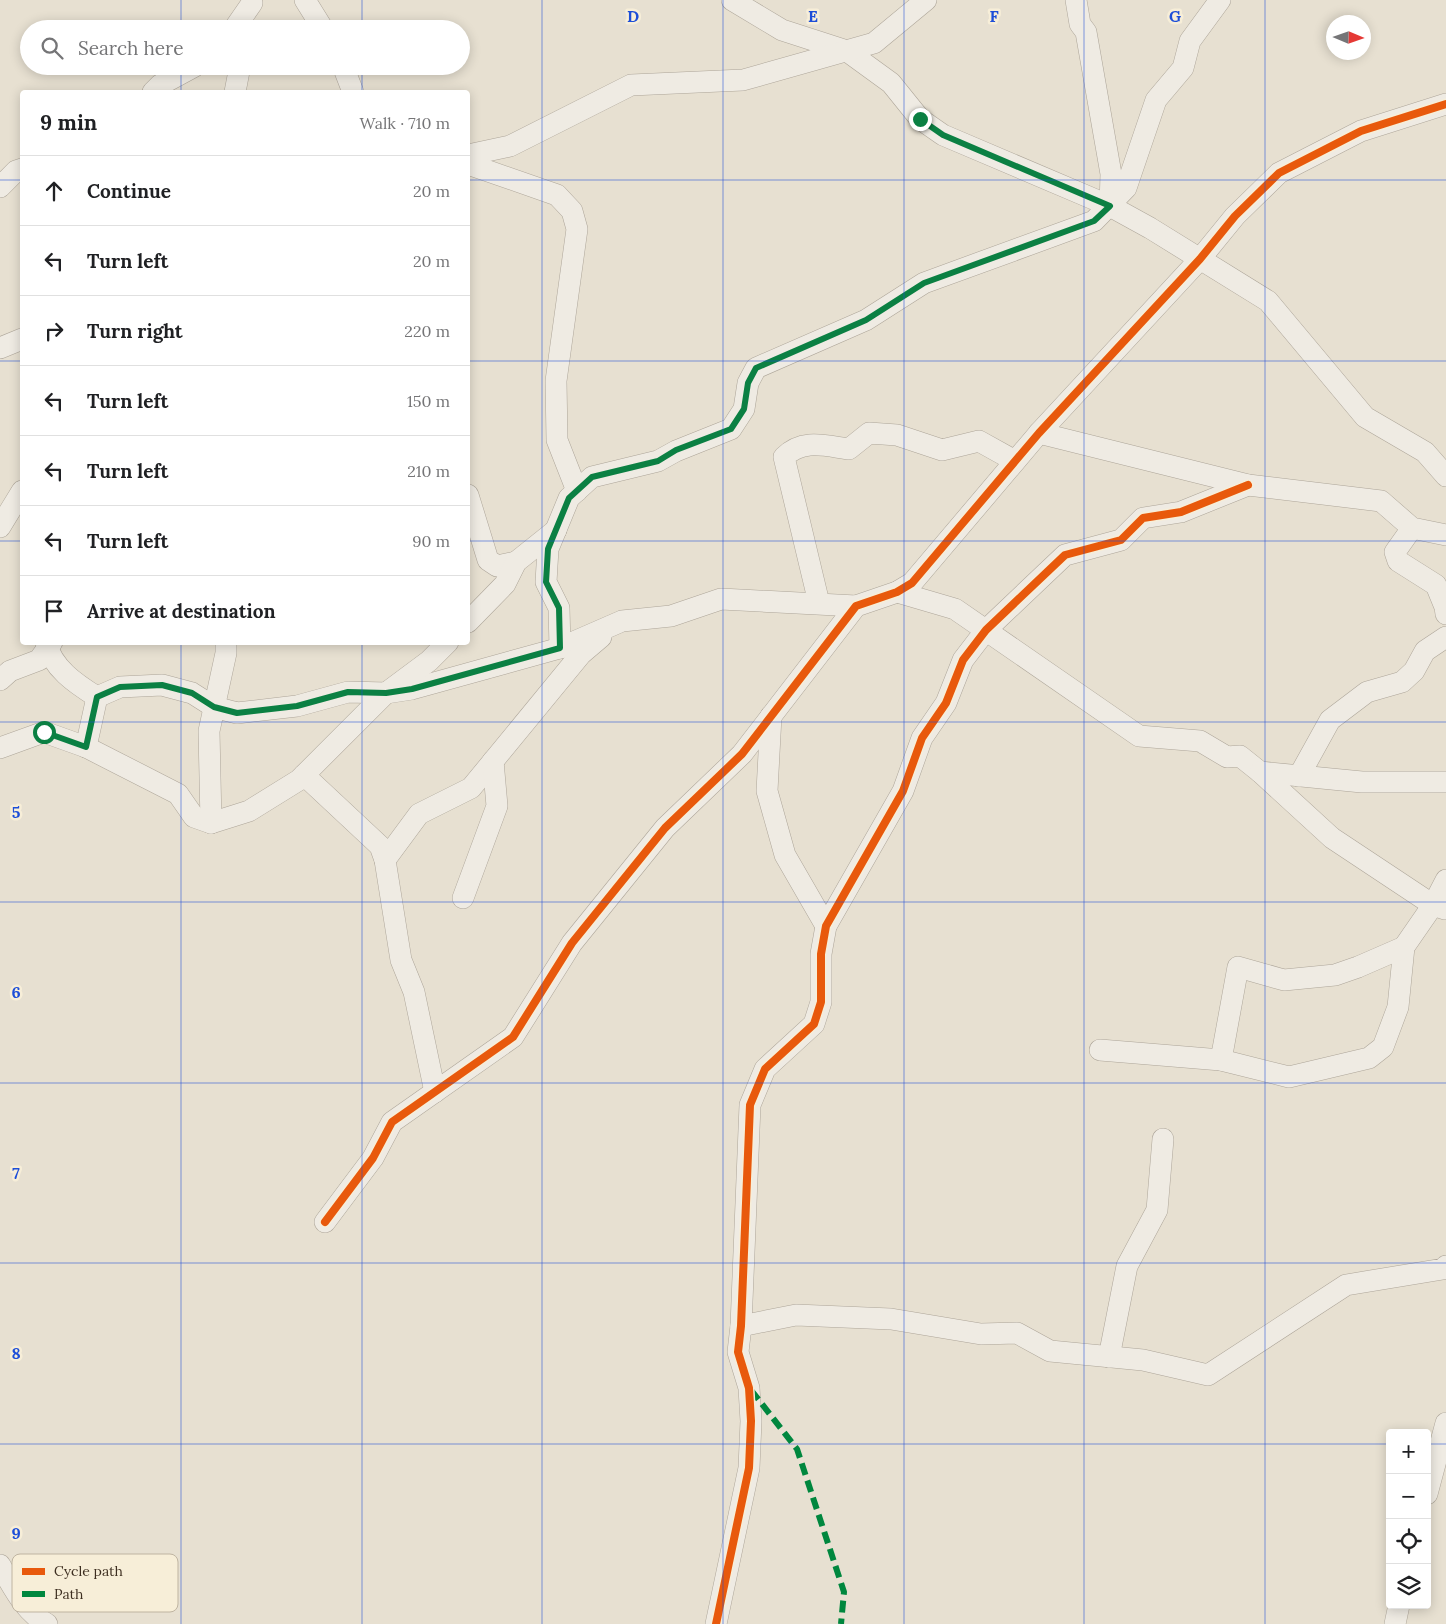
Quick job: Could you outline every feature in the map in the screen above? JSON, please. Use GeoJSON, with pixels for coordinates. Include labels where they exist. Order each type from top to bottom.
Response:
{"type":"FeatureCollection","features":[{"type":"Feature","properties":{"kind":"street"},"geometry":{"type":"LineString","coordinates":[[305,0],[317,20]]}},
{"type":"Feature","properties":{"kind":"street"},"geometry":{"type":"LineString","coordinates":[[732,0],[753,7],[782,30],[847,51],[891,83],[920,119],[943,135],[1110,206],[1150,228],[1268,301],[1365,417],[1425,452],[1446,476]]}},
{"type":"Feature","properties":{"kind":"street"},"geometry":{"type":"LineString","coordinates":[[470,155],[510,146],[631,85],[743,80],[874,44],[926,0]]}},
{"type":"Feature","properties":{"kind":"street"},"geometry":{"type":"LineString","coordinates":[[1076,0],[1080,24],[1086,32],[1111,174],[1110,206]]}},
{"type":"Feature","properties":{"kind":"street"},"geometry":{"type":"LineString","coordinates":[[240,20],[253,2]]}},
{"type":"Feature","properties":{"kind":"street"},"geometry":{"type":"LineString","coordinates":[[249,20],[253,2]]}},
{"type":"Feature","properties":{"kind":"street"},"geometry":{"type":"LineString","coordinates":[[560,648],[559,608],[546,582],[548,549],[569,498],[592,477],[658,461],[676,450],[731,429],[744,409],[748,383],[756,368],[866,320],[924,283],[1094,221],[1126,188],[1156,100],[1183,68],[1190,41],[1216,3]]}},
{"type":"Feature","properties":{"kind":"street"},"geometry":{"type":"LineString","coordinates":[[155,90],[160,85],[178,75]]}},
{"type":"Feature","properties":{"kind":"street"},"geometry":{"type":"LineString","coordinates":[[235,90],[238,75]]}},
{"type":"Feature","properties":{"kind":"street"},"geometry":{"type":"LineString","coordinates":[[346,75],[352,90]]}},
{"type":"Feature","properties":{"kind":"street"},"geometry":{"type":"LineString","coordinates":[[97,697],[120,687],[162,685],[192,693],[214,707],[237,713],[297,706],[348,692],[386,693],[412,689],[560,648],[622,621],[671,616],[721,599],[856,606],[897,592],[912,583],[1039,433],[1200,259],[1235,216],[1279,173],[1361,131],[1446,104]]}},
{"type":"Feature","properties":{"kind":"street"},"geometry":{"type":"LineString","coordinates":[[470,165],[557,195],[572,211],[578,229],[556,381],[557,440],[577,491]]}},
{"type":"Feature","properties":{"kind":"street"},"geometry":{"type":"LineString","coordinates":[[0,187],[16,171],[20,170]]}},
{"type":"Feature","properties":{"kind":"street"},"geometry":{"type":"LineString","coordinates":[[0,348],[20,340]]}},
{"type":"Feature","properties":{"kind":"street"},"geometry":{"type":"LineString","coordinates":[[819,604],[784,457],[791,451],[809,444],[849,449],[869,433],[897,436],[942,450],[979,441],[1015,461]]}},
{"type":"Feature","properties":{"kind":"street"},"geometry":{"type":"LineString","coordinates":[[1039,433],[1248,485],[1381,501],[1412,528],[1446,535]]}},
{"type":"Feature","properties":{"kind":"street"},"geometry":{"type":"LineString","coordinates":[[716,1624],[749,1468],[751,1422],[749,1388],[738,1352],[741,1326],[750,1105],[765,1069],[814,1024],[821,1002],[821,954],[826,926],[903,791],[922,738],[946,703],[962,660],[986,630],[1065,554],[1121,540],[1143,518],[1181,512],[1248,485]]}},
{"type":"Feature","properties":{"kind":"street"},"geometry":{"type":"LineString","coordinates":[[0,527],[20,496]]}},
{"type":"Feature","properties":{"kind":"street"},"geometry":{"type":"LineString","coordinates":[[470,502],[488,560],[497,566],[516,562]]}},
{"type":"Feature","properties":{"kind":"street"},"geometry":{"type":"LineString","coordinates":[[1412,528],[1395,552],[1398,561],[1436,586],[1446,614]]}},
{"type":"Feature","properties":{"kind":"street"},"geometry":{"type":"LineString","coordinates":[[470,618],[477,603],[505,584],[516,562],[556,530]]}},
{"type":"Feature","properties":{"kind":"street"},"geometry":{"type":"LineString","coordinates":[[897,592],[955,609],[1139,736],[1200,741],[1227,757],[1240,756],[1332,838],[1439,907]]}},
{"type":"Feature","properties":{"kind":"street"},"geometry":{"type":"LineString","coordinates":[[325,1222],[373,1158],[392,1122],[513,1037],[572,943],[665,828],[742,754],[856,606]]}},
{"type":"Feature","properties":{"kind":"street"},"geometry":{"type":"LineString","coordinates":[[385,860],[419,814],[470,788],[581,654],[622,621]]}},
{"type":"Feature","properties":{"kind":"street"},"geometry":{"type":"LineString","coordinates":[[1299,776],[1330,720],[1367,692],[1402,682],[1414,671],[1424,651],[1446,637]]}},
{"type":"Feature","properties":{"kind":"street"},"geometry":{"type":"LineString","coordinates":[[49,645],[57,666],[78,686],[97,697]]}},
{"type":"Feature","properties":{"kind":"street"},"geometry":{"type":"LineString","coordinates":[[0,680],[10,671],[39,660],[49,645]]}},
{"type":"Feature","properties":{"kind":"street"},"geometry":{"type":"LineString","coordinates":[[211,823],[209,731],[226,653],[226,645]]}},
{"type":"Feature","properties":{"kind":"street"},"geometry":{"type":"LineString","coordinates":[[0,748],[44,732],[86,747],[178,794],[194,817],[211,823],[249,810],[299,780],[386,693],[429,661],[445,645]]}},
{"type":"Feature","properties":{"kind":"street"},"geometry":{"type":"LineString","coordinates":[[86,747],[97,697]]}},
{"type":"Feature","properties":{"kind":"street"},"geometry":{"type":"LineString","coordinates":[[771,716],[767,791],[785,855],[826,926]]}},
{"type":"Feature","properties":{"kind":"street"},"geometry":{"type":"LineString","coordinates":[[463,898],[497,806],[493,761]]}},
{"type":"Feature","properties":{"kind":"street"},"geometry":{"type":"LineString","coordinates":[[1260,772],[1362,782],[1446,782]]}},
{"type":"Feature","properties":{"kind":"street"},"geometry":{"type":"LineString","coordinates":[[304,775],[380,846],[385,860],[401,960],[414,992],[435,1092]]}},
{"type":"Feature","properties":{"kind":"street"},"geometry":{"type":"LineString","coordinates":[[1221,1060],[1238,967],[1284,980],[1335,975],[1358,967],[1404,947],[1439,907],[1446,880]]}},
{"type":"Feature","properties":{"kind":"street"},"geometry":{"type":"LineString","coordinates":[[1100,1050],[1221,1060],[1289,1077],[1369,1058],[1383,1047],[1398,1007],[1404,947]]}},
{"type":"Feature","properties":{"kind":"street"},"geometry":{"type":"LineString","coordinates":[[1109,1357],[1127,1266],[1158,1210],[1163,1139]]}},
{"type":"Feature","properties":{"kind":"street"},"geometry":{"type":"LineString","coordinates":[[741,1326],[796,1315],[891,1319],[981,1334],[1017,1333],[1050,1351],[1143,1360],[1208,1375],[1346,1285],[1443,1269],[1446,1266]]}},
{"type":"Feature","properties":{"kind":"street"},"geometry":{"type":"LineString","coordinates":[[1431,1479],[1446,1423]]}},
{"type":"Feature","properties":{"kind":"street"},"geometry":{"type":"LineString","coordinates":[[0,1565],[12,1585]]}},
{"type":"Feature","properties":{"kind":"street"},"geometry":{"type":"LineString","coordinates":[[1395,1624],[1398,1609]]}},
{"type":"Feature","properties":{"kind":"street"},"geometry":{"type":"LineString","coordinates":[[30,1612],[47,1624]]}},
{"type":"Feature","properties":{"kind":"marked path"},"geometry":{"type":"LineString","coordinates":[[751,1390],[797,1449],[844,1592],[841,1624]]}},
{"type":"Feature","properties":{"kind":"cycle path"},"geometry":{"type":"LineString","coordinates":[[325,1222],[373,1158],[392,1122],[513,1037],[572,943],[665,828],[742,754],[856,606],[897,592],[912,583],[1039,433],[1200,259],[1235,216],[1279,173],[1361,131],[1446,104]]}},
{"type":"Feature","properties":{"kind":"cycle path"},"geometry":{"type":"LineString","coordinates":[[716,1624],[749,1468],[751,1421],[749,1388],[738,1352],[741,1326],[750,1105],[765,1069],[814,1024],[821,1002],[821,954],[826,926],[903,791],[922,738],[946,703],[963,660],[986,630],[1065,555],[1121,540],[1143,518],[1181,512],[1248,485]]}},
{"type":"Feature","properties":{"kind":"route"},"geometry":{"type":"LineString","coordinates":[[44,732],[86,747],[97,697],[120,687],[162,685],[192,693],[214,707],[237,713],[297,706],[348,692],[386,693],[412,689],[560,648],[559,608],[546,582],[548,549],[569,498],[592,477],[658,461],[676,450],[731,429],[744,409],[748,383],[756,368],[866,320],[924,283],[1094,221],[1110,206],[943,135],[920,119]]}}]}
